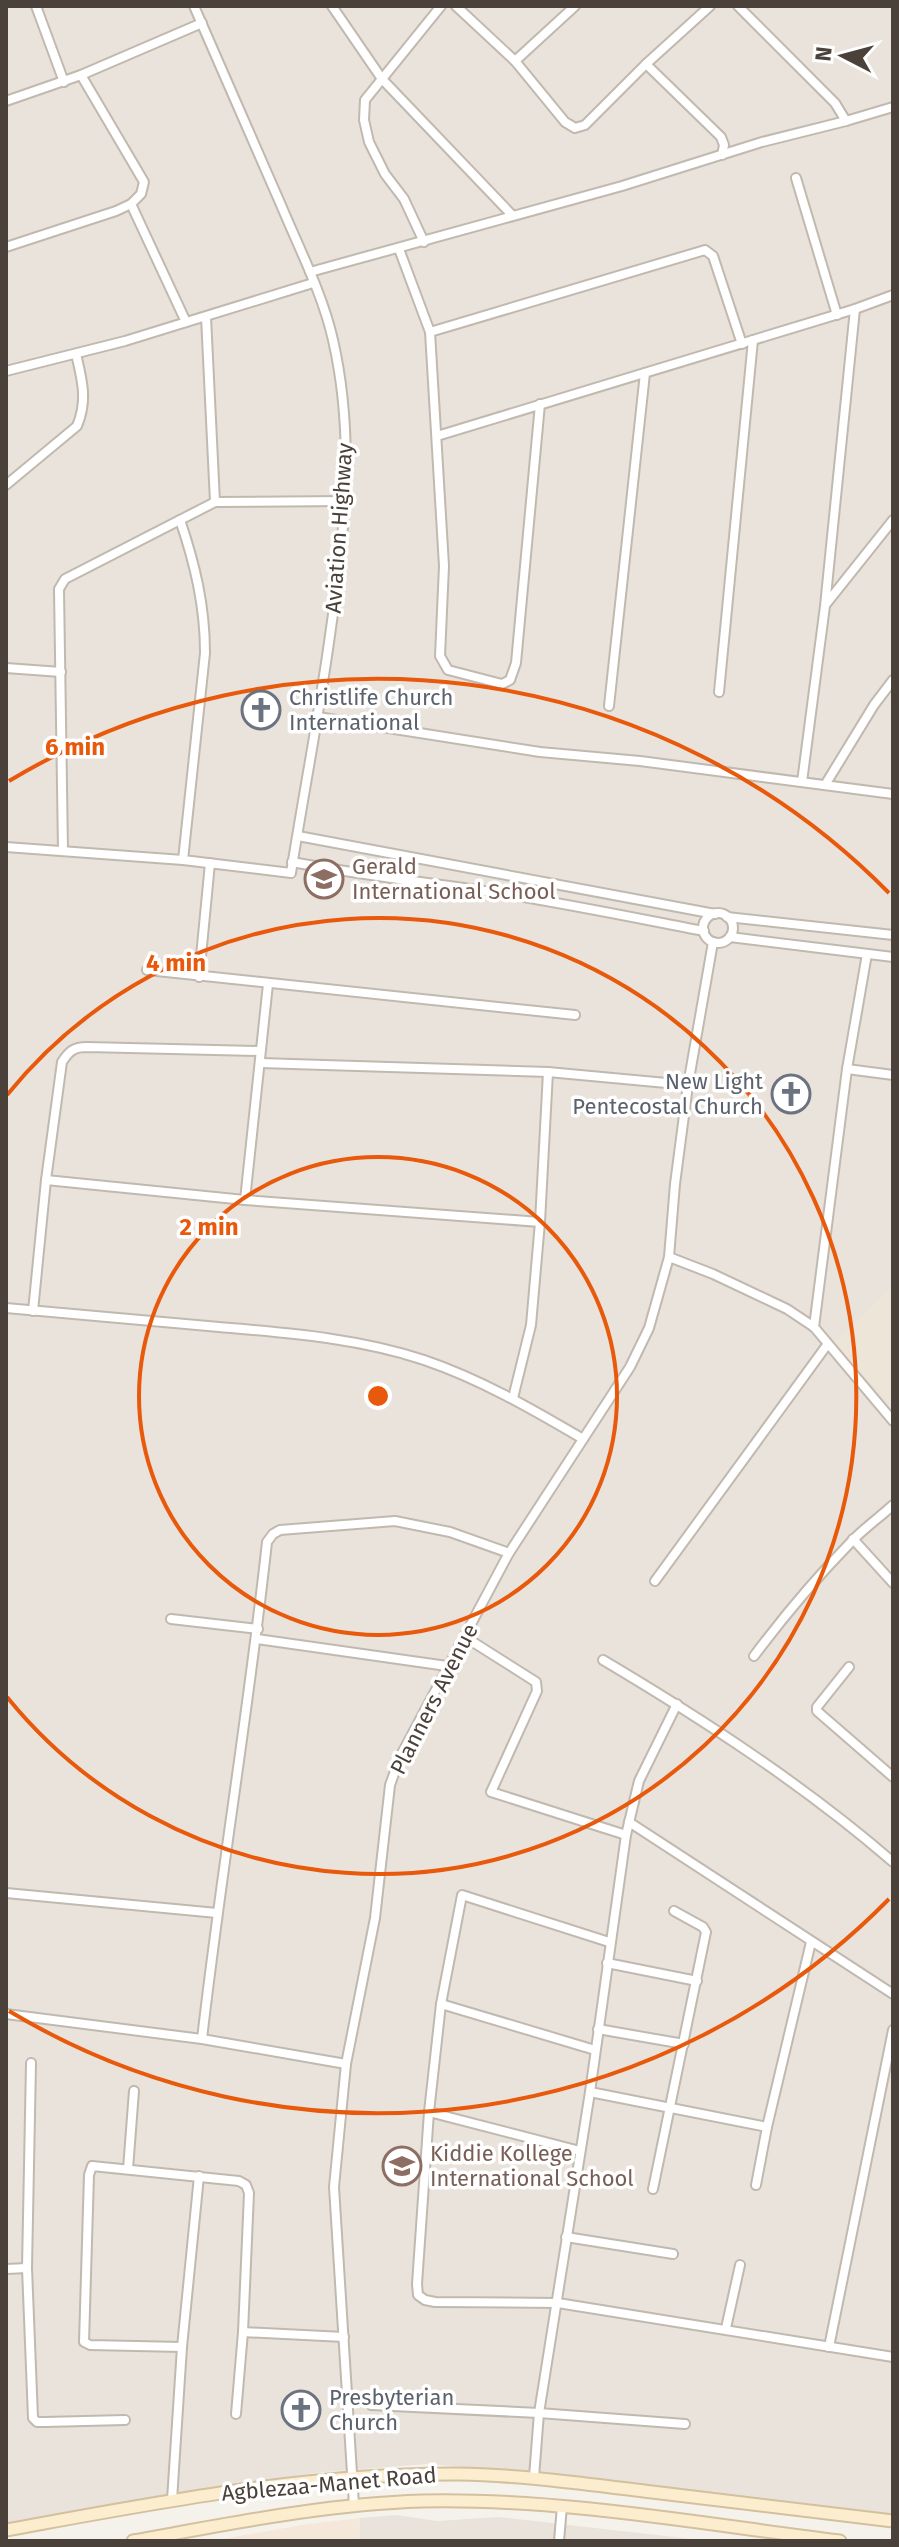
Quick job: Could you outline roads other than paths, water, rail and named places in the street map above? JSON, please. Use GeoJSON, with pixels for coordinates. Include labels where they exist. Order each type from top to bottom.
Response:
{"type":"FeatureCollection","features":[{"type":"Feature","properties":{"kind":"main road","name":"Agblezaa-Manet Road"},"geometry":{"type":"LineString","coordinates":[[6,2530],[172,2500],[353,2478],[460,2474],[534,2477],[893,2521]]}},
{"type":"Feature","properties":{"kind":"main road","name":"Agblezaa-Manet Road"},"geometry":{"type":"LineString","coordinates":[[133,2541],[354,2505],[455,2501],[562,2506],[840,2541]]}},
{"type":"Feature","properties":{"kind":"street"},"geometry":{"type":"LineString","coordinates":[[36,6],[64,82]]}},
{"type":"Feature","properties":{"kind":"street","name":"Aviation Highway"},"geometry":{"type":"LineString","coordinates":[[194,6],[310,272],[333,338],[346,430],[346,501],[339,571],[291,873],[210,863]]}},
{"type":"Feature","properties":{"kind":"street"},"geometry":{"type":"LineString","coordinates":[[332,6],[382,79],[512,215]]}},
{"type":"Feature","properties":{"kind":"street"},"geometry":{"type":"LineString","coordinates":[[424,242],[404,199],[385,174],[369,142],[364,120],[365,100],[441,6]]}},
{"type":"Feature","properties":{"kind":"street"},"geometry":{"type":"LineString","coordinates":[[456,6],[515,61],[565,122],[575,128],[585,125],[710,6]]}},
{"type":"Feature","properties":{"kind":"street"},"geometry":{"type":"LineString","coordinates":[[515,61],[575,6]]}},
{"type":"Feature","properties":{"kind":"street"},"geometry":{"type":"LineString","coordinates":[[738,6],[835,103],[846,121]]}},
{"type":"Feature","properties":{"kind":"street"},"geometry":{"type":"LineString","coordinates":[[6,101],[64,82],[202,23]]}},
{"type":"Feature","properties":{"kind":"street"},"geometry":{"type":"LineString","coordinates":[[646,64],[721,137],[724,145],[722,155]]}},
{"type":"Feature","properties":{"kind":"street"},"geometry":{"type":"LineString","coordinates":[[6,247],[116,211],[131,204],[141,194],[144,182],[81,75]]}},
{"type":"Feature","properties":{"kind":"street"},"geometry":{"type":"LineString","coordinates":[[310,272],[893,107]]}},
{"type":"Feature","properties":{"kind":"street"},"geometry":{"type":"LineString","coordinates":[[796,178],[837,315]]}},
{"type":"Feature","properties":{"kind":"street"},"geometry":{"type":"LineString","coordinates":[[131,204],[186,322]]}},
{"type":"Feature","properties":{"kind":"street"},"geometry":{"type":"LineString","coordinates":[[399,249],[430,332],[444,566],[440,656],[448,670],[502,684],[510,680],[516,663],[540,404]]}},
{"type":"Feature","properties":{"kind":"street"},"geometry":{"type":"LineString","coordinates":[[430,332],[705,250],[713,256],[742,344]]}},
{"type":"Feature","properties":{"kind":"street"},"geometry":{"type":"LineString","coordinates":[[6,371],[206,317],[313,283]]}},
{"type":"Feature","properties":{"kind":"street"},"geometry":{"type":"LineString","coordinates":[[437,436],[837,315],[893,295]]}},
{"type":"Feature","properties":{"kind":"street"},"geometry":{"type":"LineString","coordinates":[[802,782],[825,606],[855,309]]}},
{"type":"Feature","properties":{"kind":"street"},"geometry":{"type":"LineString","coordinates":[[206,317],[215,502]]}},
{"type":"Feature","properties":{"kind":"street"},"geometry":{"type":"LineString","coordinates":[[719,692],[753,340]]}},
{"type":"Feature","properties":{"kind":"street"},"geometry":{"type":"LineString","coordinates":[[6,485],[77,426],[85,396],[76,354]]}},
{"type":"Feature","properties":{"kind":"street"},"geometry":{"type":"LineString","coordinates":[[609,706],[645,373]]}},
{"type":"Feature","properties":{"kind":"street"},"geometry":{"type":"LineString","coordinates":[[63,851],[57,596],[61,583],[215,502],[346,501]]}},
{"type":"Feature","properties":{"kind":"street"},"geometry":{"type":"LineString","coordinates":[[180,520],[195,565],[205,628],[183,860]]}},
{"type":"Feature","properties":{"kind":"street"},"geometry":{"type":"LineString","coordinates":[[825,606],[893,520]]}},
{"type":"Feature","properties":{"kind":"street"},"geometry":{"type":"LineString","coordinates":[[6,668],[61,672]]}},
{"type":"Feature","properties":{"kind":"street"},"geometry":{"type":"LineString","coordinates":[[825,785],[893,680]]}},
{"type":"Feature","properties":{"kind":"street"},"geometry":{"type":"LineString","coordinates":[[318,717],[540,752],[640,761],[893,794]]}},
{"type":"Feature","properties":{"kind":"street"},"geometry":{"type":"LineString","coordinates":[[298,836],[727,917],[893,935]]}},
{"type":"Feature","properties":{"kind":"street"},"geometry":{"type":"LineString","coordinates":[[6,849],[210,863],[199,977]]}},
{"type":"Feature","properties":{"kind":"street"},"geometry":{"type":"LineString","coordinates":[[292,862],[562,904],[704,931],[713,942],[722,943],[730,937],[733,929],[727,917]]}},
{"type":"Feature","properties":{"kind":"street"},"geometry":{"type":"LineString","coordinates":[[704,931],[707,919],[715,914]]}},
{"type":"Feature","properties":{"kind":"street"},"geometry":{"type":"LineString","coordinates":[[730,937],[893,957]]}},
{"type":"Feature","properties":{"kind":"street","name":"Planners Avenue"},"geometry":{"type":"LineString","coordinates":[[354,2505],[334,2187],[346,2064],[375,1918],[390,1785],[400,1757],[509,1553],[630,1367],[649,1328],[669,1257],[688,1085],[713,942]]}},
{"type":"Feature","properties":{"kind":"street"},"geometry":{"type":"LineString","coordinates":[[814,1327],[847,1069],[867,954]]}},
{"type":"Feature","properties":{"kind":"street"},"geometry":{"type":"LineString","coordinates":[[147,970],[575,1015]]}},
{"type":"Feature","properties":{"kind":"street"},"geometry":{"type":"LineString","coordinates":[[245,1200],[268,984]]}},
{"type":"Feature","properties":{"kind":"street"},"geometry":{"type":"LineString","coordinates":[[33,1311],[62,1062],[69,1051],[87,1047],[260,1051]]}},
{"type":"Feature","properties":{"kind":"street"},"geometry":{"type":"LineString","coordinates":[[260,1063],[548,1072],[688,1085]]}},
{"type":"Feature","properties":{"kind":"street"},"geometry":{"type":"LineString","coordinates":[[847,1069],[893,1075]]}},
{"type":"Feature","properties":{"kind":"street"},"geometry":{"type":"LineString","coordinates":[[513,1398],[531,1325],[548,1072]]}},
{"type":"Feature","properties":{"kind":"street"},"geometry":{"type":"LineString","coordinates":[[46,1180],[245,1200],[540,1222]]}},
{"type":"Feature","properties":{"kind":"street"},"geometry":{"type":"LineString","coordinates":[[669,1257],[787,1309],[814,1327],[893,1421]]}},
{"type":"Feature","properties":{"kind":"street"},"geometry":{"type":"LineString","coordinates":[[6,1308],[274,1332],[370,1345],[425,1360],[513,1398],[583,1439]]}},
{"type":"Feature","properties":{"kind":"street"},"geometry":{"type":"LineString","coordinates":[[655,1581],[827,1345]]}},
{"type":"Feature","properties":{"kind":"street"},"geometry":{"type":"LineString","coordinates":[[754,1656],[853,1539],[893,1505]]}},
{"type":"Feature","properties":{"kind":"street"},"geometry":{"type":"LineString","coordinates":[[202,2039],[257,1639],[267,1542],[280,1530],[395,1521],[450,1532],[509,1553]]}},
{"type":"Feature","properties":{"kind":"street"},"geometry":{"type":"LineString","coordinates":[[853,1539],[893,1583]]}},
{"type":"Feature","properties":{"kind":"street"},"geometry":{"type":"LineString","coordinates":[[171,1619],[258,1629]]}},
{"type":"Feature","properties":{"kind":"street"},"geometry":{"type":"LineString","coordinates":[[465,1637],[536,1682],[537,1686],[491,1792],[626,1835]]}},
{"type":"Feature","properties":{"kind":"street"},"geometry":{"type":"LineString","coordinates":[[257,1639],[447,1666]]}},
{"type":"Feature","properties":{"kind":"street"},"geometry":{"type":"LineString","coordinates":[[603,1660],[677,1704],[804,1791],[893,1862]]}},
{"type":"Feature","properties":{"kind":"street"},"geometry":{"type":"LineString","coordinates":[[849,1667],[817,1711],[893,1777]]}},
{"type":"Feature","properties":{"kind":"street"},"geometry":{"type":"LineString","coordinates":[[534,2477],[539,2413],[590,2092],[626,1835],[639,1781],[677,1704]]}},
{"type":"Feature","properties":{"kind":"street"},"geometry":{"type":"LineString","coordinates":[[629,1822],[893,1994]]}},
{"type":"Feature","properties":{"kind":"street"},"geometry":{"type":"LineString","coordinates":[[6,1893],[217,1913]]}},
{"type":"Feature","properties":{"kind":"street"},"geometry":{"type":"LineString","coordinates":[[609,1942],[462,1895],[441,2004],[429,2112],[418,2295],[435,2302],[558,2303],[893,2357]]}},
{"type":"Feature","properties":{"kind":"street"},"geometry":{"type":"LineString","coordinates":[[653,2189],[706,1929],[674,1911]]}},
{"type":"Feature","properties":{"kind":"street"},"geometry":{"type":"LineString","coordinates":[[756,2185],[811,1942]]}},
{"type":"Feature","properties":{"kind":"street"},"geometry":{"type":"LineString","coordinates":[[607,1963],[697,1981]]}},
{"type":"Feature","properties":{"kind":"street"},"geometry":{"type":"LineString","coordinates":[[441,2004],[595,2050]]}},
{"type":"Feature","properties":{"kind":"street"},"geometry":{"type":"LineString","coordinates":[[6,2014],[202,2039],[346,2064]]}},
{"type":"Feature","properties":{"kind":"street"},"geometry":{"type":"LineString","coordinates":[[598,2029],[684,2044]]}},
{"type":"Feature","properties":{"kind":"street"},"geometry":{"type":"LineString","coordinates":[[829,2347],[893,2030]]}},
{"type":"Feature","properties":{"kind":"street"},"geometry":{"type":"LineString","coordinates":[[31,2063],[27,2268],[33,2418],[37,2422],[125,2420]]}},
{"type":"Feature","properties":{"kind":"street"},"geometry":{"type":"LineString","coordinates":[[128,2169],[134,2091]]}},
{"type":"Feature","properties":{"kind":"street"},"geometry":{"type":"LineString","coordinates":[[590,2092],[767,2127]]}},
{"type":"Feature","properties":{"kind":"street"},"geometry":{"type":"LineString","coordinates":[[429,2112],[580,2151]]}},
{"type":"Feature","properties":{"kind":"street"},"geometry":{"type":"LineString","coordinates":[[182,2347],[90,2345],[84,2342],[89,2175],[92,2166],[199,2176],[239,2181],[246,2185],[249,2193],[243,2332],[236,2414]]}},
{"type":"Feature","properties":{"kind":"street"},"geometry":{"type":"LineString","coordinates":[[172,2500],[182,2347],[199,2176]]}},
{"type":"Feature","properties":{"kind":"street"},"geometry":{"type":"LineString","coordinates":[[566,2237],[673,2254]]}},
{"type":"Feature","properties":{"kind":"street"},"geometry":{"type":"LineString","coordinates":[[726,2328],[740,2265]]}},
{"type":"Feature","properties":{"kind":"street"},"geometry":{"type":"LineString","coordinates":[[6,2269],[27,2268]]}},
{"type":"Feature","properties":{"kind":"street"},"geometry":{"type":"LineString","coordinates":[[243,2332],[344,2337]]}},
{"type":"Feature","properties":{"kind":"street"},"geometry":{"type":"LineString","coordinates":[[371,2405],[685,2424]]}},
{"type":"Feature","properties":{"kind":"street"},"geometry":{"type":"LineString","coordinates":[[559,2541],[562,2506]]}},
{"type":"Feature","properties":{"kind":"place","name":"Christlife Church International"},"geometry":{"type":"Point","coordinates":[261,710]}},
{"type":"Feature","properties":{"kind":"place","name":"Gerald International School"},"geometry":{"type":"Point","coordinates":[324,879]}},
{"type":"Feature","properties":{"kind":"place","name":"New Light Pentecostal Church"},"geometry":{"type":"Point","coordinates":[791,1094]}},
{"type":"Feature","properties":{"kind":"place","name":"Kiddie Kollege International School"},"geometry":{"type":"Point","coordinates":[402,2166]}},
{"type":"Feature","properties":{"kind":"place","name":"Presbyterian Church"},"geometry":{"type":"Point","coordinates":[301,2410]}}]}
